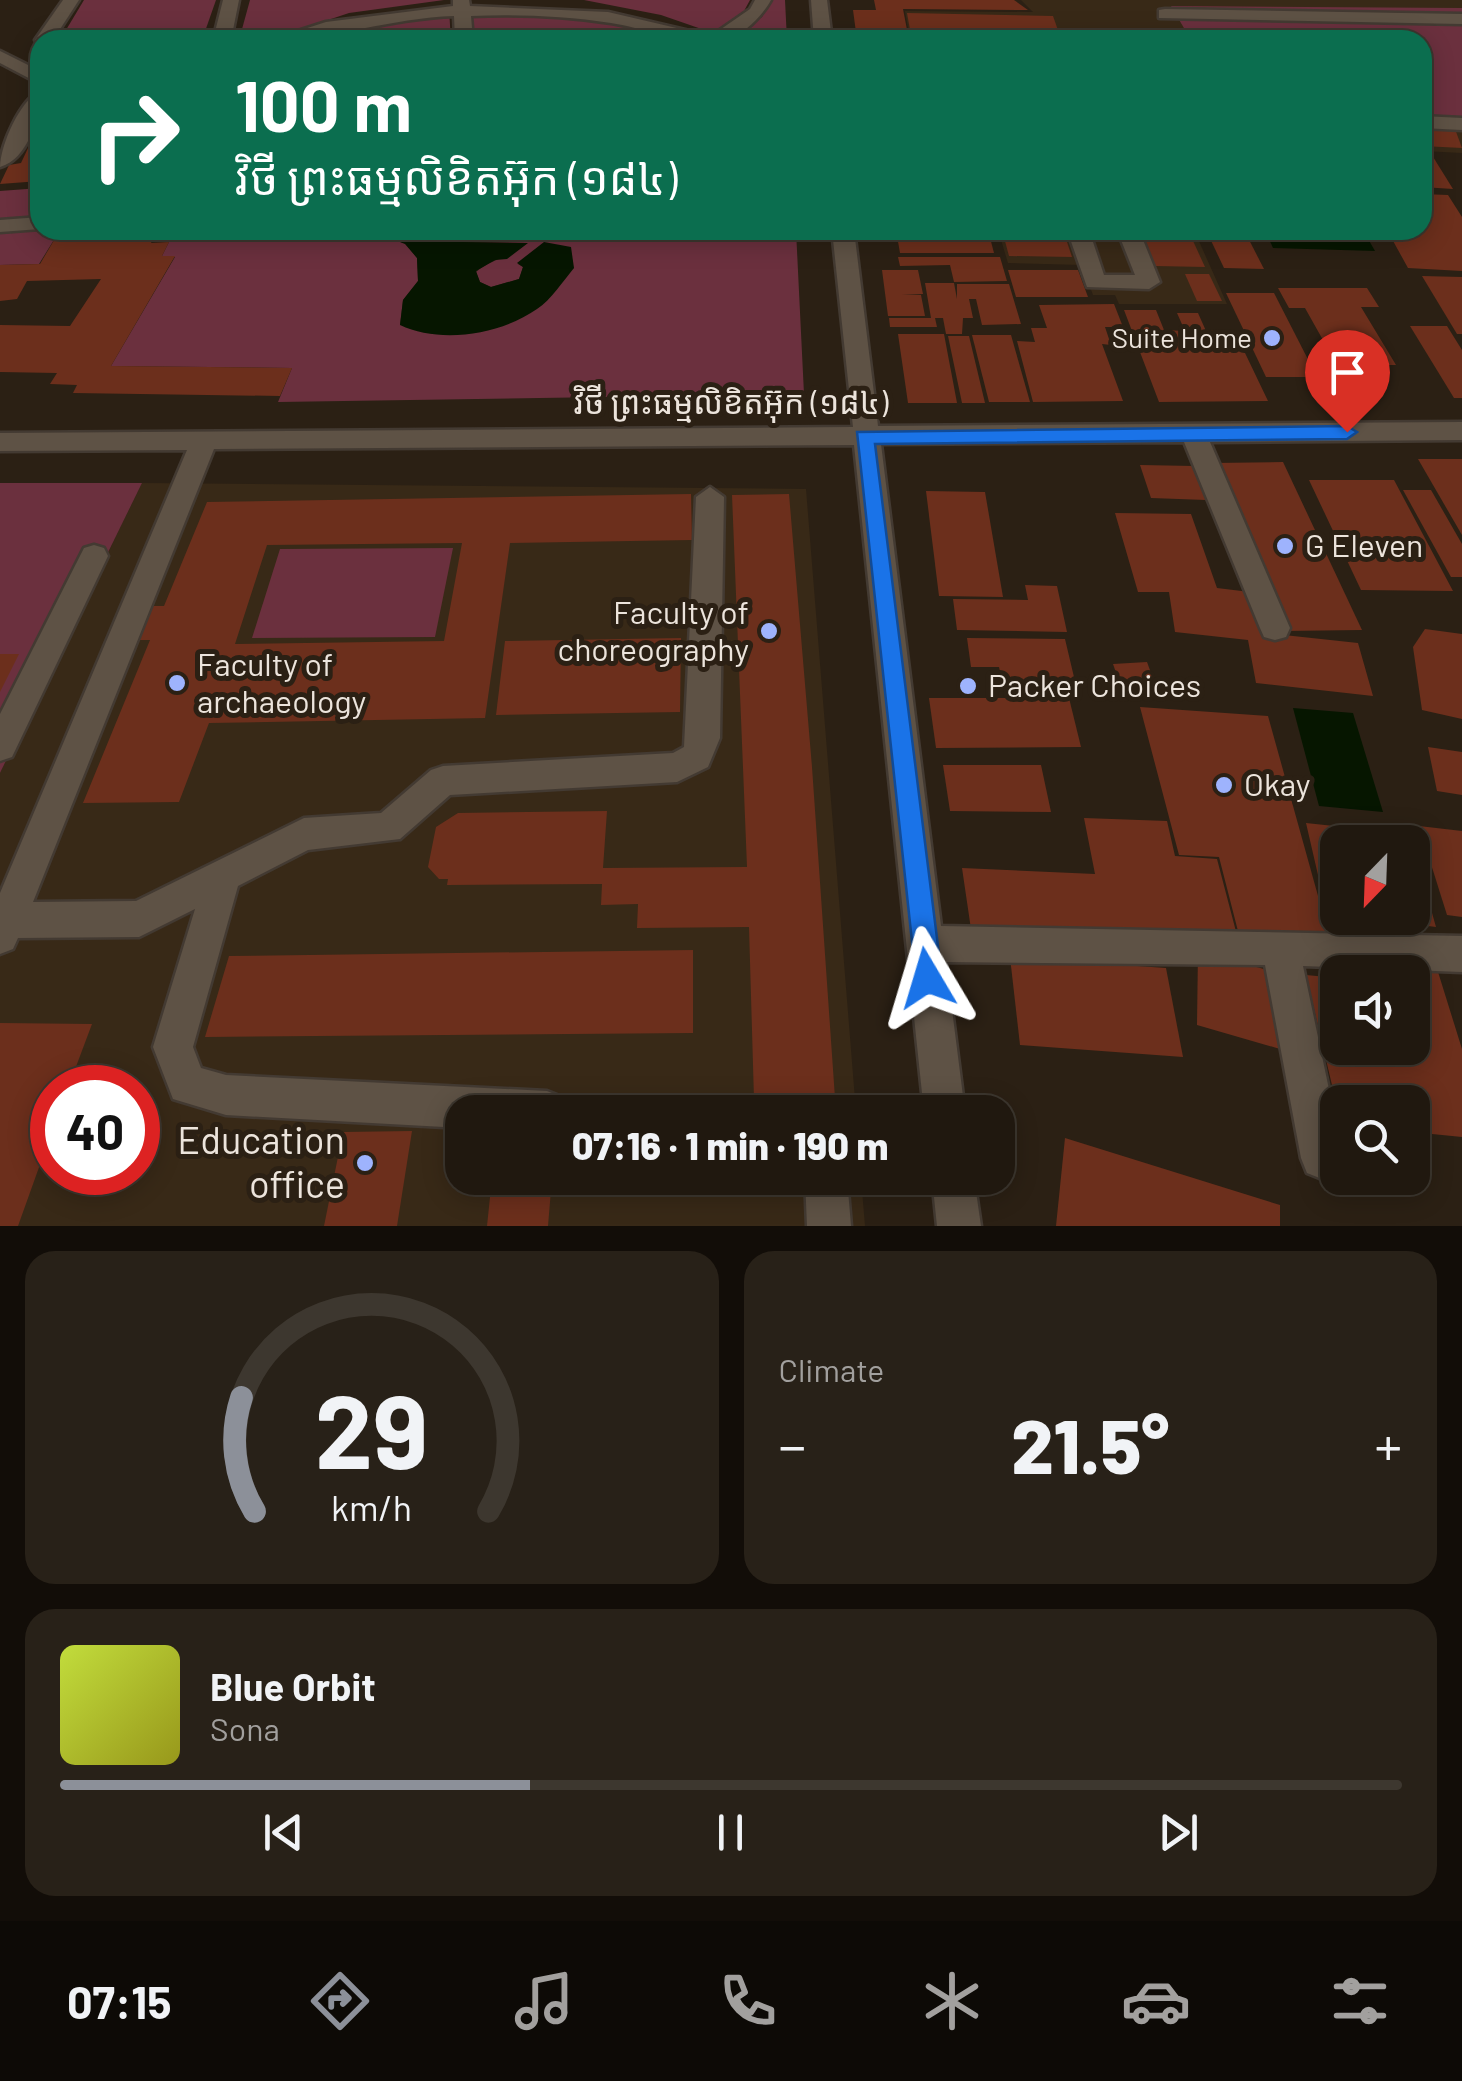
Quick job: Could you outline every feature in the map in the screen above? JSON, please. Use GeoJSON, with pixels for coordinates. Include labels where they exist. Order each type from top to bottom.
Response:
{"type":"FeatureCollection","features":[{"type":"Feature","properties":{"kind":"street"},"geometry":{"type":"LineString","coordinates":[[38,30],[72,0]]}},
{"type":"Feature","properties":{"kind":"street"},"geometry":{"type":"LineString","coordinates":[[224,30],[231,0]]}},
{"type":"Feature","properties":{"kind":"street"},"geometry":{"type":"LineString","coordinates":[[730,30],[756,12],[763,0]]}},
{"type":"Feature","properties":{"kind":"street"},"geometry":{"type":"LineString","coordinates":[[818,0],[822,30]]}},
{"type":"Feature","properties":{"kind":"street"},"geometry":{"type":"LineString","coordinates":[[461,2],[463,30]]}},
{"type":"Feature","properties":{"kind":"street"},"geometry":{"type":"LineString","coordinates":[[311,30],[361,14],[461,2],[556,4],[642,19],[676,30]]}},
{"type":"Feature","properties":{"kind":"street"},"geometry":{"type":"LineString","coordinates":[[1160,7],[1462,19]]}},
{"type":"Feature","properties":{"kind":"street"},"geometry":{"type":"LineString","coordinates":[[1160,7],[1173,30]]}},
{"type":"Feature","properties":{"kind":"street"},"geometry":{"type":"LineString","coordinates":[[0,161],[7,157],[30,115]]}},
{"type":"Feature","properties":{"kind":"street"},"geometry":{"type":"LineString","coordinates":[[1432,122],[1462,124]]}},
{"type":"Feature","properties":{"kind":"street"},"geometry":{"type":"LineString","coordinates":[[0,226],[30,224]]}},
{"type":"Feature","properties":{"kind":"street"},"geometry":{"type":"LineString","coordinates":[[844,240],[942,1095]]}},
{"type":"Feature","properties":{"kind":"street"},"geometry":{"type":"LineString","coordinates":[[1081,240],[1095,282],[1148,282],[1132,240]]}},
{"type":"Feature","properties":{"kind":"street","name":"វិថី ព្រះធម្មលិខិតអ៊ុក (១៨៤)"},"geometry":{"type":"LineString","coordinates":[[0,442],[1462,431]]}},
{"type":"Feature","properties":{"kind":"street"},"geometry":{"type":"LineString","coordinates":[[1194,434],[1274,628]]}},
{"type":"Feature","properties":{"kind":"street"},"geometry":{"type":"LineString","coordinates":[[204,441],[3,928],[139,919],[222,880],[304,834],[388,828],[444,781],[677,766],[696,757],[704,738],[710,497]]}},
{"type":"Feature","properties":{"kind":"street"},"geometry":{"type":"LineString","coordinates":[[0,747],[94,556]]}},
{"type":"Feature","properties":{"kind":"street"},"geometry":{"type":"LineString","coordinates":[[222,880],[173,1047],[186,1084],[226,1094],[445,1106]]}},
{"type":"Feature","properties":{"kind":"street"},"geometry":{"type":"LineString","coordinates":[[923,944],[1280,947],[1462,954]]}},
{"type":"Feature","properties":{"kind":"street"},"geometry":{"type":"LineString","coordinates":[[1280,947],[1320,1148]]}},
{"type":"Feature","properties":{"kind":"street"},"geometry":{"type":"LineString","coordinates":[[827,1195],[829,1226]]}},
{"type":"Feature","properties":{"kind":"street"},"geometry":{"type":"LineString","coordinates":[[955,1195],[959,1226]]}},
{"type":"Feature","properties":{"kind":"shaded area"},"geometry":{"type":"Polygon","coordinates":[[[84,0],[216,0],[206,30],[66,30],[84,0]]]}},
{"type":"Feature","properties":{"kind":"shaded area"},"geometry":{"type":"Polygon","coordinates":[[[250,0],[444,0],[349,13],[298,30],[242,30],[250,0]]]}},
{"type":"Feature","properties":{"kind":"shaded area"},"geometry":{"type":"Polygon","coordinates":[[[584,0],[750,0],[744,11],[717,30],[704,30],[661,15],[584,0]]]}},
{"type":"Feature","properties":{"kind":"shaded area"},"geometry":{"type":"Polygon","coordinates":[[[771,0],[785,0],[786,30],[742,30],[762,17],[771,0]]]}},
{"type":"Feature","properties":{"kind":"shaded area"},"geometry":{"type":"Polygon","coordinates":[[[1021,0],[1462,0],[1462,153],[1432,151],[1432,30],[908,30],[905,11],[1033,12],[1021,0]]]}},
{"type":"Feature","properties":{"kind":"shaded area"},"geometry":{"type":"Polygon","coordinates":[[[1171,6],[1462,8],[1462,120],[1432,118],[1432,30],[1185,30],[1171,6]]]}},
{"type":"Feature","properties":{"kind":"shaded area"},"geometry":{"type":"Polygon","coordinates":[[[485,9],[598,16],[655,30],[474,30],[472,12],[485,9]]]}},
{"type":"Feature","properties":{"kind":"shaded area"},"geometry":{"type":"Polygon","coordinates":[[[449,10],[450,30],[331,30],[391,13],[449,10]]]}},
{"type":"Feature","properties":{"kind":"shaded area"},"geometry":{"type":"Polygon","coordinates":[[[30,189],[30,219],[0,221],[0,191],[30,189]]]}},
{"type":"Feature","properties":{"kind":"shaded area"},"geometry":{"type":"Polygon","coordinates":[[[30,232],[30,240],[54,240],[39,264],[0,265],[0,233],[30,232]]]}},
{"type":"Feature","properties":{"kind":"shaded area"},"geometry":{"type":"Polygon","coordinates":[[[170,240],[396,240],[406,244],[417,258],[418,281],[403,300],[400,325],[574,268],[518,264],[523,267],[519,279],[491,287],[480,282],[476,272],[527,243],[456,240],[796,240],[804,394],[278,402],[292,368],[111,366],[175,257],[162,256],[170,240]]]}},
{"type":"Feature","properties":{"kind":"shaded area"},"geometry":{"type":"Polygon","coordinates":[[[395,240],[528,243],[507,259],[495,260],[476,271],[480,282],[491,287],[519,279],[523,267],[517,263],[544,242],[571,247],[574,268],[547,301],[522,318],[470,334],[433,334],[400,325],[403,300],[418,281],[417,258],[405,244],[395,240]]]}},
{"type":"Feature","properties":{"kind":"shaded area"},"geometry":{"type":"Polygon","coordinates":[[[1001,240],[1198,240],[1227,304],[1119,304],[1115,295],[1093,295],[1082,265],[1008,263],[1001,240]]]}},
{"type":"Feature","properties":{"kind":"shaded area"},"geometry":{"type":"Polygon","coordinates":[[[1269,240],[1369,240],[1375,251],[1273,248],[1269,240]]]}},
{"type":"Feature","properties":{"kind":"shaded area"},"geometry":{"type":"Polygon","coordinates":[[[0,483],[142,483],[0,773],[0,483]]]}},
{"type":"Feature","properties":{"kind":"shaded area"},"geometry":{"type":"Polygon","coordinates":[[[142,483],[806,489],[855,1095],[445,1095],[445,1195],[862,1195],[865,1226],[0,1226],[0,773],[142,483]]]}},
{"type":"Feature","properties":{"kind":"shaded area"},"geometry":{"type":"Polygon","coordinates":[[[453,548],[435,637],[252,638],[280,549],[453,548]]]}},
{"type":"Feature","properties":{"kind":"shaded area"},"geometry":{"type":"Polygon","coordinates":[[[1293,708],[1353,713],[1383,812],[1319,806],[1293,708]]]}},
{"type":"Feature","properties":{"kind":"building"},"geometry":{"type":"Polygon","coordinates":[[[874,0],[1014,0],[1028,10],[903,9],[907,30],[856,30],[853,10],[876,10],[874,0]]]}},
{"type":"Feature","properties":{"kind":"building"},"geometry":{"type":"Polygon","coordinates":[[[907,13],[1053,16],[1058,30],[910,30],[907,13]]]}},
{"type":"Feature","properties":{"kind":"building"},"geometry":{"type":"Polygon","coordinates":[[[30,114],[30,131],[8,133],[17,115],[30,114]]]}},
{"type":"Feature","properties":{"kind":"building"},"geometry":{"type":"Polygon","coordinates":[[[1432,128],[1455,129],[1462,148],[1432,146],[1432,128]]]}},
{"type":"Feature","properties":{"kind":"building"},"geometry":{"type":"Polygon","coordinates":[[[30,144],[30,182],[0,184],[9,165],[21,163],[30,144]]]}},
{"type":"Feature","properties":{"kind":"building"},"geometry":{"type":"Polygon","coordinates":[[[1432,155],[1453,189],[1432,188],[1432,155]]]}},
{"type":"Feature","properties":{"kind":"building"},"geometry":{"type":"Polygon","coordinates":[[[1432,194],[1448,195],[1462,217],[1462,271],[1408,268],[1393,240],[1432,240],[1432,194]]]}},
{"type":"Feature","properties":{"kind":"building"},"geometry":{"type":"Polygon","coordinates":[[[54,240],[169,242],[162,256],[175,256],[111,366],[292,368],[280,396],[73,393],[77,385],[50,384],[57,373],[0,372],[0,325],[70,326],[101,279],[27,281],[17,299],[0,301],[0,265],[40,264],[54,240]]]}},
{"type":"Feature","properties":{"kind":"building"},"geometry":{"type":"Polygon","coordinates":[[[898,240],[991,240],[994,253],[900,253],[898,240]]]}},
{"type":"Feature","properties":{"kind":"building"},"geometry":{"type":"Polygon","coordinates":[[[1005,240],[1066,240],[1072,257],[1009,256],[1005,240]]]}},
{"type":"Feature","properties":{"kind":"building"},"geometry":{"type":"Polygon","coordinates":[[[1144,240],[1193,240],[1205,267],[1155,266],[1144,240]]]}},
{"type":"Feature","properties":{"kind":"building"},"geometry":{"type":"Polygon","coordinates":[[[1211,240],[1249,240],[1264,269],[1224,268],[1211,240]]]}},
{"type":"Feature","properties":{"kind":"building"},"geometry":{"type":"Polygon","coordinates":[[[898,257],[1000,257],[1007,281],[954,282],[950,265],[900,266],[898,257]]]}},
{"type":"Feature","properties":{"kind":"building"},"geometry":{"type":"Polygon","coordinates":[[[882,270],[918,270],[923,294],[902,295],[921,295],[925,316],[888,316],[882,270]]]}},
{"type":"Feature","properties":{"kind":"building"},"geometry":{"type":"Polygon","coordinates":[[[1008,270],[1078,270],[1088,297],[1016,297],[1008,270]]]}},
{"type":"Feature","properties":{"kind":"building"},"geometry":{"type":"Polygon","coordinates":[[[1185,274],[1209,274],[1222,301],[1197,301],[1185,274]]]}},
{"type":"Feature","properties":{"kind":"building"},"geometry":{"type":"Polygon","coordinates":[[[1422,276],[1462,277],[1462,334],[1457,334],[1422,276]]]}},
{"type":"Feature","properties":{"kind":"building"},"geometry":{"type":"Polygon","coordinates":[[[925,283],[954,283],[957,299],[957,284],[1009,284],[1021,324],[982,325],[976,299],[969,299],[973,318],[963,318],[962,334],[946,334],[943,318],[931,318],[925,283]]]}},
{"type":"Feature","properties":{"kind":"building"},"geometry":{"type":"Polygon","coordinates":[[[1278,288],[1367,288],[1379,307],[1361,307],[1396,365],[1337,365],[1305,308],[1289,308],[1278,288]]]}},
{"type":"Feature","properties":{"kind":"building"},"geometry":{"type":"Polygon","coordinates":[[[1226,293],[1274,293],[1317,377],[1266,377],[1226,293]]]}},
{"type":"Feature","properties":{"kind":"building"},"geometry":{"type":"Polygon","coordinates":[[[1114,304],[1123,327],[1105,327],[1111,345],[1102,344],[1123,401],[1033,402],[1017,341],[1035,342],[1031,328],[1047,328],[1039,305],[1114,304]]]}},
{"type":"Feature","properties":{"kind":"building"},"geometry":{"type":"Polygon","coordinates":[[[1124,310],[1156,310],[1164,330],[1185,331],[1177,313],[1198,313],[1206,331],[1234,330],[1268,401],[1159,402],[1124,310]]]}},
{"type":"Feature","properties":{"kind":"building"},"geometry":{"type":"Polygon","coordinates":[[[889,318],[935,318],[937,327],[890,327],[889,318]]]}},
{"type":"Feature","properties":{"kind":"building"},"geometry":{"type":"Polygon","coordinates":[[[1410,326],[1447,326],[1462,350],[1462,398],[1454,398],[1410,326]]]}},
{"type":"Feature","properties":{"kind":"building"},"geometry":{"type":"Polygon","coordinates":[[[898,334],[944,334],[957,403],[908,403],[898,334]]]}},
{"type":"Feature","properties":{"kind":"building"},"geometry":{"type":"Polygon","coordinates":[[[972,335],[1011,335],[1030,402],[989,402],[972,335]]]}},
{"type":"Feature","properties":{"kind":"building"},"geometry":{"type":"Polygon","coordinates":[[[948,336],[969,336],[985,403],[962,403],[948,336]]]}},
{"type":"Feature","properties":{"kind":"building"},"geometry":{"type":"Polygon","coordinates":[[[1418,459],[1462,459],[1462,535],[1418,459]]]}},
{"type":"Feature","properties":{"kind":"building","name":"G Eleven"},"geometry":{"type":"Polygon","coordinates":[[[1283,462],[1362,630],[1282,631],[1213,463],[1283,462]]]}},
{"type":"Feature","properties":{"kind":"building"},"geometry":{"type":"Polygon","coordinates":[[[1140,465],[1194,466],[1206,500],[1151,498],[1140,465]]]}},
{"type":"Feature","properties":{"kind":"building"},"geometry":{"type":"Polygon","coordinates":[[[1309,480],[1394,480],[1453,591],[1361,590],[1309,480]]]}},
{"type":"Feature","properties":{"kind":"building"},"geometry":{"type":"Polygon","coordinates":[[[1403,490],[1431,490],[1462,544],[1462,577],[1451,577],[1403,490]]]}},
{"type":"Feature","properties":{"kind":"building"},"geometry":{"type":"Polygon","coordinates":[[[926,491],[985,492],[1003,597],[939,596],[926,491]]]}},
{"type":"Feature","properties":{"kind":"building"},"geometry":{"type":"Polygon","coordinates":[[[691,494],[692,540],[510,543],[485,718],[209,723],[179,802],[83,803],[150,640],[134,640],[149,606],[164,606],[207,502],[691,494]],[[462,543],[267,545],[235,644],[444,641],[462,543]]]}},
{"type":"Feature","properties":{"kind":"building"},"geometry":{"type":"Polygon","coordinates":[[[789,494],[835,1095],[754,1095],[749,927],[637,928],[638,904],[601,905],[602,884],[447,885],[448,879],[439,879],[428,867],[436,827],[458,813],[607,811],[603,868],[747,867],[732,495],[789,494]]]}},
{"type":"Feature","properties":{"kind":"building"},"geometry":{"type":"Polygon","coordinates":[[[1115,513],[1191,514],[1217,588],[1258,593],[1266,633],[1358,643],[1373,696],[1256,683],[1248,640],[1175,632],[1169,592],[1138,592],[1115,513]]]}},
{"type":"Feature","properties":{"kind":"building"},"geometry":{"type":"Polygon","coordinates":[[[1025,585],[1057,586],[1067,632],[957,630],[953,599],[1028,600],[1025,585]]]}},
{"type":"Feature","properties":{"kind":"building"},"geometry":{"type":"Polygon","coordinates":[[[1425,629],[1462,634],[1462,719],[1422,710],[1413,647],[1425,629]]]}},
{"type":"Feature","properties":{"kind":"building"},"geometry":{"type":"Polygon","coordinates":[[[681,638],[680,712],[496,715],[505,641],[681,638]]]}},
{"type":"Feature","properties":{"kind":"building"},"geometry":{"type":"Polygon","coordinates":[[[967,638],[1065,639],[1078,694],[1005,694],[999,667],[971,667],[967,638]]]}},
{"type":"Feature","properties":{"kind":"building"},"geometry":{"type":"Polygon","coordinates":[[[0,654],[19,654],[0,692],[0,654]]]}},
{"type":"Feature","properties":{"kind":"building"},"geometry":{"type":"Polygon","coordinates":[[[1147,662],[1158,692],[1123,693],[1113,664],[1147,662]]]}},
{"type":"Feature","properties":{"kind":"building"},"geometry":{"type":"Polygon","coordinates":[[[929,698],[1069,698],[1081,747],[936,748],[929,698]]]}},
{"type":"Feature","properties":{"kind":"building","name":"Okay"},"geometry":{"type":"Polygon","coordinates":[[[1140,707],[1268,716],[1320,903],[1320,935],[1329,935],[1330,939],[1239,935],[1219,857],[1179,855],[1140,707]]]}},
{"type":"Feature","properties":{"kind":"building"},"geometry":{"type":"Polygon","coordinates":[[[1428,747],[1462,752],[1462,795],[1437,791],[1428,747]]]}},
{"type":"Feature","properties":{"kind":"building"},"geometry":{"type":"Polygon","coordinates":[[[943,765],[1041,765],[1051,812],[950,811],[943,765]]]}},
{"type":"Feature","properties":{"kind":"building"},"geometry":{"type":"Polygon","coordinates":[[[1084,818],[1167,821],[1175,856],[1217,859],[1239,943],[972,936],[962,868],[1095,874],[1084,818]]]}},
{"type":"Feature","properties":{"kind":"building"},"geometry":{"type":"Polygon","coordinates":[[[1306,823],[1325,825],[1320,825],[1320,884],[1306,823]]]}},
{"type":"Feature","properties":{"kind":"building"},"geometry":{"type":"Polygon","coordinates":[[[1430,827],[1462,831],[1462,917],[1447,915],[1430,861],[1430,827]]]}},
{"type":"Feature","properties":{"kind":"building"},"geometry":{"type":"Polygon","coordinates":[[[693,950],[693,1033],[205,1037],[229,956],[693,950]]]}},
{"type":"Feature","properties":{"kind":"building"},"geometry":{"type":"Polygon","coordinates":[[[1198,951],[1278,973],[1280,1049],[1197,1025],[1198,951]]]}},
{"type":"Feature","properties":{"kind":"building"},"geometry":{"type":"Polygon","coordinates":[[[1010,957],[1166,968],[1183,1057],[1020,1045],[1010,957]]]}},
{"type":"Feature","properties":{"kind":"building"},"geometry":{"type":"Polygon","coordinates":[[[1430,959],[1434,959],[1462,1049],[1462,1137],[1430,1134],[1430,1085],[1332,1085],[1327,1065],[1430,1065],[1430,959]]]}},
{"type":"Feature","properties":{"kind":"building"},"geometry":{"type":"Polygon","coordinates":[[[1306,975],[1320,976],[1320,1034],[1306,975]]]}},
{"type":"Feature","properties":{"kind":"building"},"geometry":{"type":"Polygon","coordinates":[[[0,1023],[92,1024],[77,1065],[30,1065],[30,1192],[18,1226],[0,1226],[0,1023]]]}},
{"type":"Feature","properties":{"kind":"building"},"geometry":{"type":"Polygon","coordinates":[[[412,1131],[397,1226],[324,1226],[343,1132],[412,1131]]]}},
{"type":"Feature","properties":{"kind":"building"},"geometry":{"type":"Polygon","coordinates":[[[1065,1138],[1280,1205],[1280,1226],[1056,1226],[1065,1138]]]}},
{"type":"Feature","properties":{"kind":"building"},"geometry":{"type":"Polygon","coordinates":[[[490,1195],[551,1195],[548,1226],[487,1226],[490,1195]]]}},
{"type":"Feature","properties":{"kind":"place","name":"Suite Home"},"geometry":{"type":"Point","coordinates":[1272,338]}},
{"type":"Feature","properties":{"kind":"place","name":"G Eleven"},"geometry":{"type":"Point","coordinates":[1285,546]}},
{"type":"Feature","properties":{"kind":"place","name":"Faculty of choreography"},"geometry":{"type":"Point","coordinates":[769,631]}},
{"type":"Feature","properties":{"kind":"place","name":"Faculty of archaeology"},"geometry":{"type":"Point","coordinates":[177,683]}},
{"type":"Feature","properties":{"kind":"place","name":"Packer Choices"},"geometry":{"type":"Point","coordinates":[968,686]}},
{"type":"Feature","properties":{"kind":"place","name":"Okay"},"geometry":{"type":"Point","coordinates":[1224,785]}},
{"type":"Feature","properties":{"kind":"place","name":"Education office"},"geometry":{"type":"Point","coordinates":[365,1163]}},
{"type":"Feature","properties":{"kind":"route"},"geometry":{"type":"LineString","coordinates":[[927,978],[864,437],[1347,432]]}}]}
